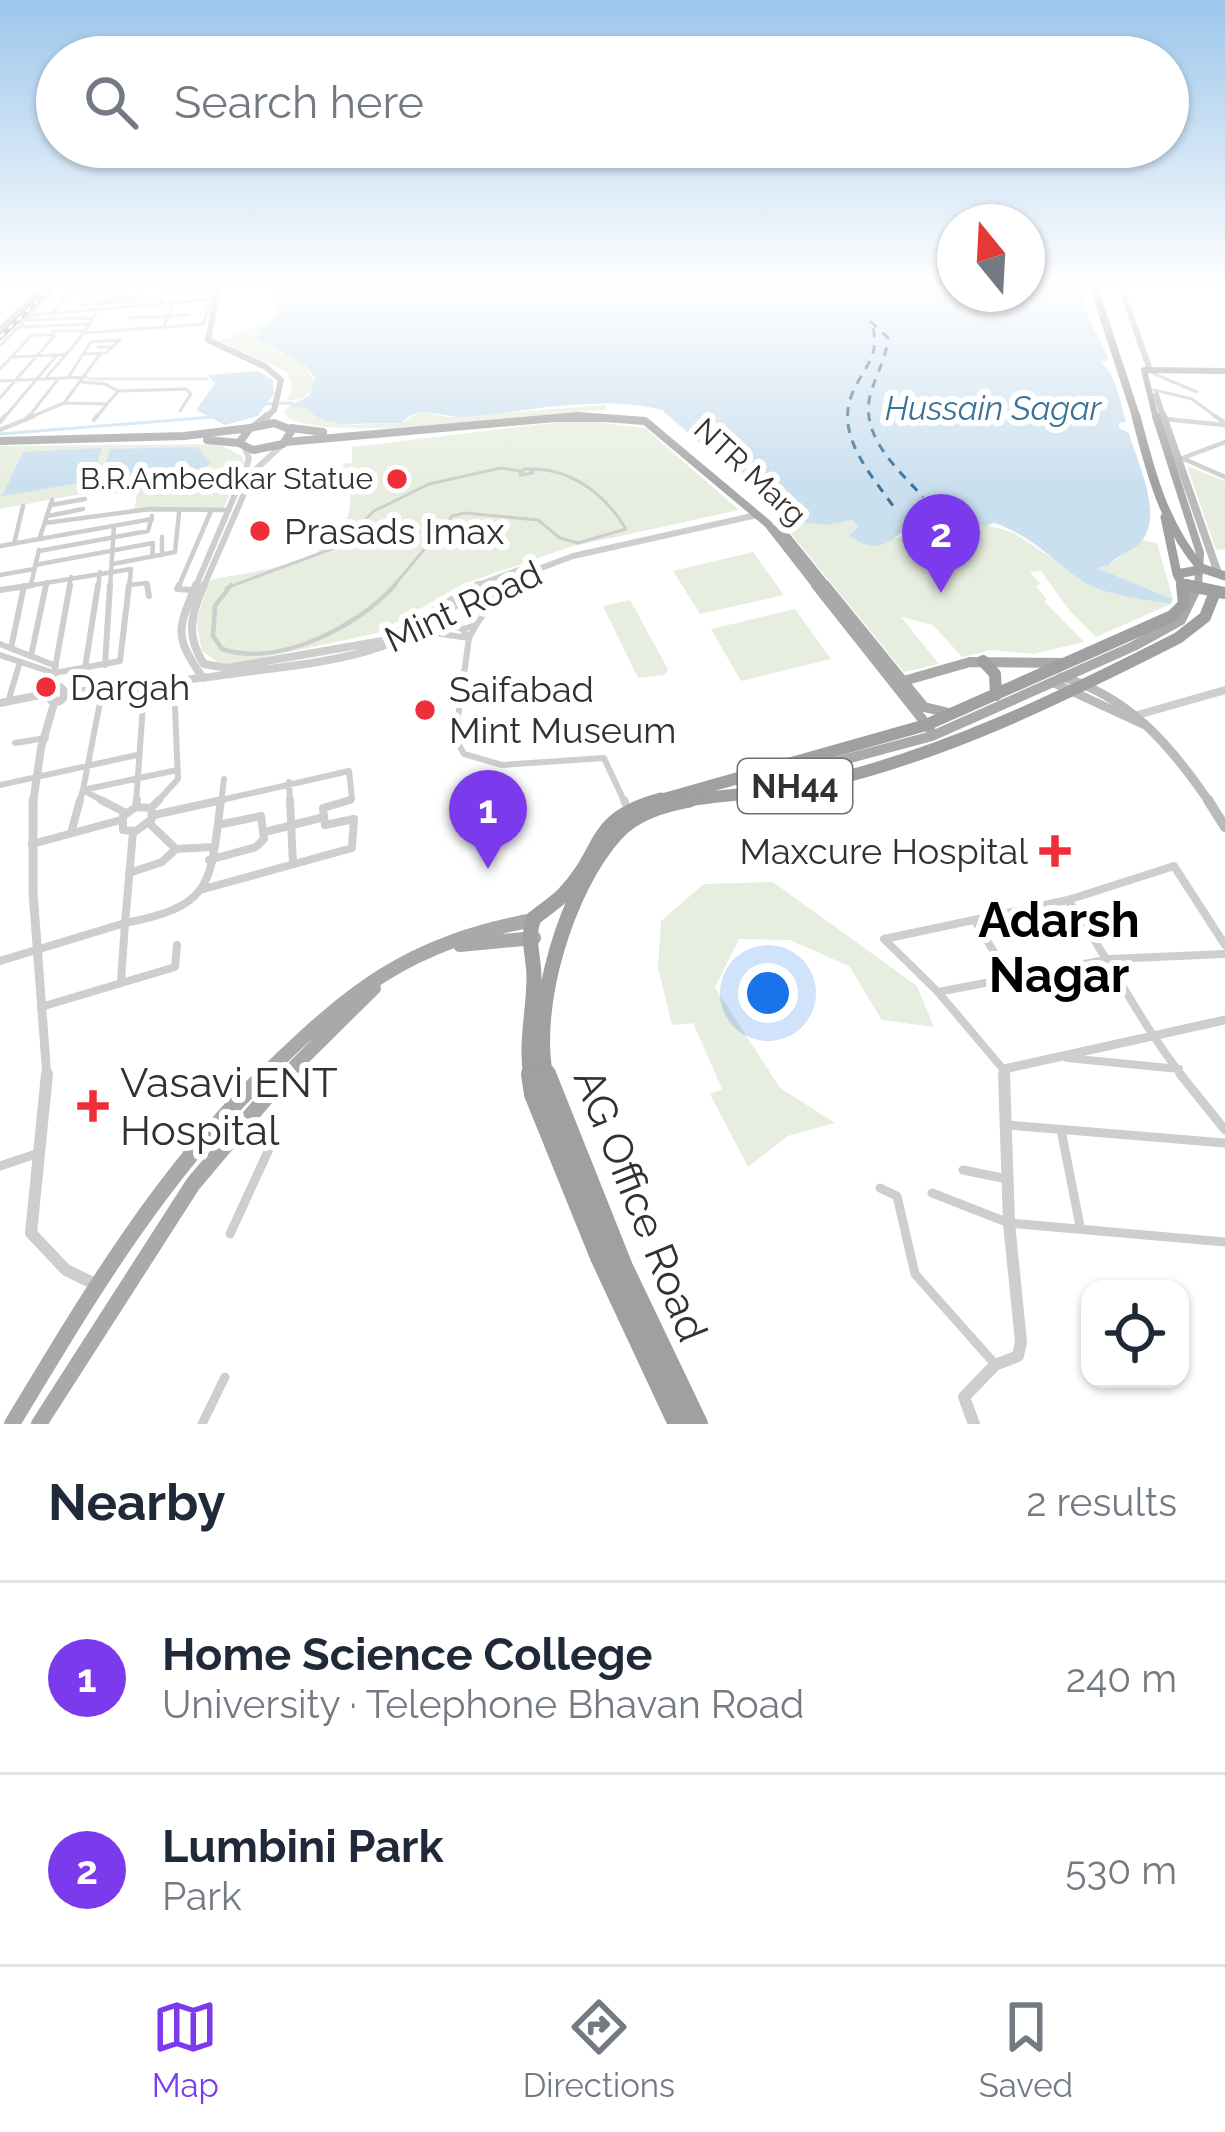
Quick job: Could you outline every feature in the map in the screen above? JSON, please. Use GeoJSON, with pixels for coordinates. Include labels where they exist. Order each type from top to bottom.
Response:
{"type":"FeatureCollection","features":[{"type":"Feature","properties":{"kind":"highway"},"geometry":{"type":"LineString","coordinates":[[1112,351],[1149,477],[1164,508],[1166,539],[1180,579],[1202,569]]}},
{"type":"Feature","properties":{"kind":"highway"},"geometry":{"type":"LineString","coordinates":[[1116,351],[1177,538],[1202,569],[1221,575]]}},
{"type":"Feature","properties":{"kind":"highway","name":"NH44"},"geometry":{"type":"LineString","coordinates":[[534,925],[572,898],[628,820],[656,807],[731,787],[926,725],[996,695],[1172,616],[1184,604],[1180,579],[1220,592],[1205,617],[1188,632],[942,743],[771,792],[731,787],[628,808],[608,824],[572,898],[562,934]]}},
{"type":"Feature","properties":{"kind":"highway"},"geometry":{"type":"LineString","coordinates":[[983,662],[995,674],[996,695]]}},
{"type":"Feature","properties":{"kind":"highway"},"geometry":{"type":"LineString","coordinates":[[553,913],[562,920],[562,934],[544,943],[534,925],[553,913]]}},
{"type":"Feature","properties":{"kind":"highway","name":"AG Office Road"},"geometry":{"type":"LineString","coordinates":[[534,925],[526,1060],[534,1094],[595,1246],[678,1424]]}},
{"type":"Feature","properties":{"kind":"highway","name":"AG Office Road"},"geometry":{"type":"LineString","coordinates":[[562,934],[542,1014],[546,1074],[624,1271],[698,1424]]}},
{"type":"Feature","properties":{"kind":"main road"},"geometry":{"type":"LineString","coordinates":[[231,351],[274,371],[282,386],[279,404],[293,434],[284,443]]}},
{"type":"Feature","properties":{"kind":"main road"},"geometry":{"type":"LineString","coordinates":[[731,787],[848,763],[996,717],[1186,623],[1205,594],[1207,554],[1142,351]]}},
{"type":"Feature","properties":{"kind":"main road"},"geometry":{"type":"LineString","coordinates":[[1149,372],[1225,373]]}},
{"type":"Feature","properties":{"kind":"main road"},"geometry":{"type":"LineString","coordinates":[[1153,391],[1174,456],[1219,554],[1221,575]]}},
{"type":"Feature","properties":{"kind":"main road"},"geometry":{"type":"LineString","coordinates":[[242,445],[253,427],[279,404]]}},
{"type":"Feature","properties":{"kind":"main road","name":"NTR Marg"},"geometry":{"type":"LineString","coordinates":[[162,439],[253,427],[380,431],[606,412],[653,419],[775,522],[942,743]]}},
{"type":"Feature","properties":{"kind":"main road","name":"NTR Marg"},"geometry":{"type":"LineString","coordinates":[[162,439],[263,450],[284,443],[526,419],[631,418],[650,424],[754,513],[898,683],[927,710],[956,712]]}},
{"type":"Feature","properties":{"kind":"main road"},"geometry":{"type":"LineString","coordinates":[[0,443],[162,439]]}},
{"type":"Feature","properties":{"kind":"main road"},"geometry":{"type":"LineString","coordinates":[[898,683],[983,662],[1068,663]]}},
{"type":"Feature","properties":{"kind":"main road"},"geometry":{"type":"LineString","coordinates":[[1036,677],[1081,684],[1145,725],[1219,808],[1225,827]]}},
{"type":"Feature","properties":{"kind":"main road"},"geometry":{"type":"LineString","coordinates":[[39,1424],[193,1184],[245,1118],[379,984],[421,957],[534,925]]}},
{"type":"Feature","properties":{"kind":"main road"},"geometry":{"type":"LineString","coordinates":[[12,1424],[94,1284],[178,1172],[231,1110],[324,1018],[416,953],[534,925]]}},
{"type":"Feature","properties":{"kind":"street"},"geometry":{"type":"LineString","coordinates":[[0,369],[16,351]]}},
{"type":"Feature","properties":{"kind":"street"},"geometry":{"type":"LineString","coordinates":[[0,398],[41,351]]}},
{"type":"Feature","properties":{"kind":"street"},"geometry":{"type":"LineString","coordinates":[[0,422],[68,351]]}},
{"type":"Feature","properties":{"kind":"street"},"geometry":{"type":"LineString","coordinates":[[68,378],[85,351]]}},
{"type":"Feature","properties":{"kind":"street"},"geometry":{"type":"LineString","coordinates":[[83,354],[89,351]]}},
{"type":"Feature","properties":{"kind":"street"},"geometry":{"type":"LineString","coordinates":[[0,430],[64,403],[84,379],[97,351]]}},
{"type":"Feature","properties":{"kind":"street"},"geometry":{"type":"LineString","coordinates":[[41,379],[57,355]]}},
{"type":"Feature","properties":{"kind":"street"},"geometry":{"type":"LineString","coordinates":[[11,357],[65,355]]}},
{"type":"Feature","properties":{"kind":"street"},"geometry":{"type":"LineString","coordinates":[[1149,372],[1196,392]]}},
{"type":"Feature","properties":{"kind":"street"},"geometry":{"type":"LineString","coordinates":[[30,420],[24,420],[59,378]]}},
{"type":"Feature","properties":{"kind":"street"},"geometry":{"type":"LineString","coordinates":[[0,381],[68,378],[105,383],[118,391],[186,389],[190,394],[180,412]]}},
{"type":"Feature","properties":{"kind":"street"},"geometry":{"type":"LineString","coordinates":[[94,420],[118,391]]}},
{"type":"Feature","properties":{"kind":"street"},"geometry":{"type":"LineString","coordinates":[[1153,391],[1192,399],[1225,424]]}},
{"type":"Feature","properties":{"kind":"street"},"geometry":{"type":"LineString","coordinates":[[171,400],[188,399]]}},
{"type":"Feature","properties":{"kind":"street"},"geometry":{"type":"LineString","coordinates":[[64,403],[107,404]]}},
{"type":"Feature","properties":{"kind":"street"},"geometry":{"type":"LineString","coordinates":[[1192,414],[1198,423]]}},
{"type":"Feature","properties":{"kind":"street"},"geometry":{"type":"LineString","coordinates":[[1165,419],[1225,424]]}},
{"type":"Feature","properties":{"kind":"street"},"geometry":{"type":"LineString","coordinates":[[1174,456],[1225,442]]}},
{"type":"Feature","properties":{"kind":"street"},"geometry":{"type":"LineString","coordinates":[[199,675],[183,627],[193,590],[250,471],[284,443]]}},
{"type":"Feature","properties":{"kind":"street"},"geometry":{"type":"LineString","coordinates":[[214,669],[204,664],[183,627],[250,471],[249,455],[242,445]]}},
{"type":"Feature","properties":{"kind":"street"},"geometry":{"type":"LineString","coordinates":[[1208,447],[1225,454]]}},
{"type":"Feature","properties":{"kind":"street"},"geometry":{"type":"LineString","coordinates":[[1174,456],[1225,477]]}},
{"type":"Feature","properties":{"kind":"street"},"geometry":{"type":"LineString","coordinates":[[502,468],[520,471],[528,476],[533,472],[530,469],[551,469],[608,500],[626,529],[578,543],[560,538],[538,520],[465,513],[452,516],[379,607],[363,620],[319,640],[246,654],[224,651],[215,644],[212,619],[227,586],[337,547],[374,511],[429,484],[502,468]]}},
{"type":"Feature","properties":{"kind":"street"},"geometry":{"type":"LineString","coordinates":[[11,648],[51,503],[86,500]]}},
{"type":"Feature","properties":{"kind":"street"},"geometry":{"type":"LineString","coordinates":[[14,544],[23,506]]}},
{"type":"Feature","properties":{"kind":"street"},"geometry":{"type":"LineString","coordinates":[[47,519],[83,509]]}},
{"type":"Feature","properties":{"kind":"street"},"geometry":{"type":"LineString","coordinates":[[47,519],[152,509],[179,513],[228,510]]}},
{"type":"Feature","properties":{"kind":"street"},"geometry":{"type":"LineString","coordinates":[[39,551],[150,530],[152,509]]}},
{"type":"Feature","properties":{"kind":"street"},"geometry":{"type":"LineString","coordinates":[[193,590],[177,589],[211,511]]}},
{"type":"Feature","properties":{"kind":"street"},"geometry":{"type":"LineString","coordinates":[[0,590],[100,572],[177,550],[179,513]]}},
{"type":"Feature","properties":{"kind":"street","name":"Mint Road"},"geometry":{"type":"LineString","coordinates":[[214,669],[382,641],[428,623],[468,595],[575,550],[754,513]]}},
{"type":"Feature","properties":{"kind":"street"},"geometry":{"type":"LineString","coordinates":[[914,526],[928,515],[942,515],[942,523]]}},
{"type":"Feature","properties":{"kind":"street"},"geometry":{"type":"LineString","coordinates":[[0,546],[114,522],[152,519]]}},
{"type":"Feature","properties":{"kind":"street"},"geometry":{"type":"LineString","coordinates":[[105,665],[114,522]]}},
{"type":"Feature","properties":{"kind":"street"},"geometry":{"type":"LineString","coordinates":[[78,557],[82,532]]}},
{"type":"Feature","properties":{"kind":"street"},"geometry":{"type":"LineString","coordinates":[[162,537],[162,555]]}},
{"type":"Feature","properties":{"kind":"street"},"geometry":{"type":"LineString","coordinates":[[0,575],[153,543],[152,557]]}},
{"type":"Feature","properties":{"kind":"street"},"geometry":{"type":"LineString","coordinates":[[0,656],[55,669],[105,665],[122,658],[131,569],[113,567]]}},
{"type":"Feature","properties":{"kind":"street"},"geometry":{"type":"LineString","coordinates":[[85,668],[100,572]]}},
{"type":"Feature","properties":{"kind":"street"},"geometry":{"type":"LineString","coordinates":[[507,577],[469,638],[455,738],[461,752],[475,762],[604,758],[628,808]]}},
{"type":"Feature","properties":{"kind":"street","name":"Mint Road"},"geometry":{"type":"LineString","coordinates":[[51,695],[182,683],[199,675],[374,649],[417,626],[460,591],[507,577]]}},
{"type":"Feature","properties":{"kind":"street"},"geometry":{"type":"LineString","coordinates":[[71,578],[32,808],[30,844],[47,1083],[31,1233],[66,1270],[94,1284]]}},
{"type":"Feature","properties":{"kind":"street"},"geometry":{"type":"LineString","coordinates":[[31,656],[47,582]]}},
{"type":"Feature","properties":{"kind":"street"},"geometry":{"type":"LineString","coordinates":[[129,585],[147,583],[149,596]]}},
{"type":"Feature","properties":{"kind":"street"},"geometry":{"type":"LineString","coordinates":[[428,623],[463,629],[476,625]]}},
{"type":"Feature","properties":{"kind":"street"},"geometry":{"type":"LineString","coordinates":[[417,626],[469,638]]}},
{"type":"Feature","properties":{"kind":"street"},"geometry":{"type":"LineString","coordinates":[[463,629],[469,638]]}},
{"type":"Feature","properties":{"kind":"street"},"geometry":{"type":"LineString","coordinates":[[0,644],[55,669]]}},
{"type":"Feature","properties":{"kind":"street"},"geometry":{"type":"LineString","coordinates":[[4,702],[20,664]]}},
{"type":"Feature","properties":{"kind":"street"},"geometry":{"type":"LineString","coordinates":[[199,675],[204,664]]}},
{"type":"Feature","properties":{"kind":"street"},"geometry":{"type":"LineString","coordinates":[[199,675],[214,669]]}},
{"type":"Feature","properties":{"kind":"street"},"geometry":{"type":"LineString","coordinates":[[1131,718],[1225,690]]}},
{"type":"Feature","properties":{"kind":"street"},"geometry":{"type":"LineString","coordinates":[[71,833],[90,765],[102,692]]}},
{"type":"Feature","properties":{"kind":"street"},"geometry":{"type":"LineString","coordinates":[[4,702],[51,695]]}},
{"type":"Feature","properties":{"kind":"street"},"geometry":{"type":"LineString","coordinates":[[30,844],[123,816],[136,807],[143,705]]}},
{"type":"Feature","properties":{"kind":"street"},"geometry":{"type":"LineString","coordinates":[[122,982],[133,832],[175,787],[176,708]]}},
{"type":"Feature","properties":{"kind":"street"},"geometry":{"type":"LineString","coordinates":[[15,743],[46,738]]}},
{"type":"Feature","properties":{"kind":"street"},"geometry":{"type":"LineString","coordinates":[[0,785],[138,755]]}},
{"type":"Feature","properties":{"kind":"street"},"geometry":{"type":"LineString","coordinates":[[83,790],[177,770]]}},
{"type":"Feature","properties":{"kind":"street"},"geometry":{"type":"LineString","coordinates":[[151,816],[349,771],[352,800],[323,808],[325,825],[355,819],[352,848],[200,890]]}},
{"type":"Feature","properties":{"kind":"street"},"geometry":{"type":"LineString","coordinates":[[0,961],[182,909],[200,890],[218,825],[224,779]]}},
{"type":"Feature","properties":{"kind":"street"},"geometry":{"type":"LineString","coordinates":[[289,782],[292,864]]}},
{"type":"Feature","properties":{"kind":"street"},"geometry":{"type":"LineString","coordinates":[[83,790],[123,816]]}},
{"type":"Feature","properties":{"kind":"street"},"geometry":{"type":"LineString","coordinates":[[136,807],[151,816],[176,849]]}},
{"type":"Feature","properties":{"kind":"street"},"geometry":{"type":"LineString","coordinates":[[123,816],[123,830],[133,832]]}},
{"type":"Feature","properties":{"kind":"street"},"geometry":{"type":"LineString","coordinates":[[209,860],[256,848],[265,832],[262,816],[218,825]]}},
{"type":"Feature","properties":{"kind":"street"},"geometry":{"type":"LineString","coordinates":[[265,832],[324,817]]}},
{"type":"Feature","properties":{"kind":"street"},"geometry":{"type":"LineString","coordinates":[[129,873],[162,862],[176,849],[212,847]]}},
{"type":"Feature","properties":{"kind":"street"},"geometry":{"type":"LineString","coordinates":[[938,992],[1110,959],[1225,949],[1174,866],[1068,900],[884,939],[938,992],[1004,1070],[1009,1223],[1021,1342],[1018,1356],[995,1365],[964,1397],[974,1424]]}},
{"type":"Feature","properties":{"kind":"street"},"geometry":{"type":"LineString","coordinates":[[1068,900],[1110,959],[1150,1035],[1225,1130]]}},
{"type":"Feature","properties":{"kind":"street"},"geometry":{"type":"LineString","coordinates":[[975,921],[1010,978]]}},
{"type":"Feature","properties":{"kind":"street"},"geometry":{"type":"LineString","coordinates":[[41,1007],[175,967],[177,945]]}},
{"type":"Feature","properties":{"kind":"street"},"geometry":{"type":"LineString","coordinates":[[1004,1070],[1225,1020]]}},
{"type":"Feature","properties":{"kind":"street"},"geometry":{"type":"LineString","coordinates":[[1057,1057],[1182,1070]]}},
{"type":"Feature","properties":{"kind":"street"},"geometry":{"type":"LineString","coordinates":[[230,1234],[269,1147],[245,1118]]}},
{"type":"Feature","properties":{"kind":"street"},"geometry":{"type":"LineString","coordinates":[[1005,1126],[1225,1143]]}},
{"type":"Feature","properties":{"kind":"street"},"geometry":{"type":"LineString","coordinates":[[1061,1130],[1080,1226]]}},
{"type":"Feature","properties":{"kind":"street"},"geometry":{"type":"LineString","coordinates":[[0,1166],[41,1153]]}},
{"type":"Feature","properties":{"kind":"street"},"geometry":{"type":"LineString","coordinates":[[963,1170],[1007,1179]]}},
{"type":"Feature","properties":{"kind":"street"},"geometry":{"type":"LineString","coordinates":[[880,1188],[897,1196],[915,1274],[995,1365]]}},
{"type":"Feature","properties":{"kind":"street"},"geometry":{"type":"LineString","coordinates":[[932,1193],[1009,1223],[1225,1242]]}},
{"type":"Feature","properties":{"kind":"street"},"geometry":{"type":"LineString","coordinates":[[202,1424],[225,1376]]}},
{"type":"Feature","properties":{"kind":"green space"},"geometry":{"type":"Polygon","coordinates":[[[242,351],[278,351],[305,365],[316,386],[304,398],[287,401],[292,386],[287,372],[242,351]]]}},
{"type":"Feature","properties":{"kind":"green space"},"geometry":{"type":"Polygon","coordinates":[[[606,405],[606,410],[382,428],[302,423],[284,413],[288,407],[306,408],[318,418],[352,425],[402,423],[419,412],[450,417],[606,405]]]}},
{"type":"Feature","properties":{"kind":"green space"},"geometry":{"type":"Polygon","coordinates":[[[577,420],[645,428],[739,510],[570,547],[463,584],[378,633],[223,666],[202,651],[196,621],[210,580],[308,557],[341,530],[349,509],[349,482],[343,482],[347,470],[342,464],[352,463],[352,447],[577,420]]]}},
{"type":"Feature","properties":{"kind":"green space"},"geometry":{"type":"Polygon","coordinates":[[[219,444],[242,456],[244,463],[222,512],[134,512],[137,494],[86,493],[0,509],[0,446],[219,444]]]}},
{"type":"Feature","properties":{"kind":"green space"},"geometry":{"type":"Polygon","coordinates":[[[1187,466],[1225,481],[1225,549],[1216,550],[1187,466]]]}},
{"type":"Feature","properties":{"kind":"green space"},"geometry":{"type":"Polygon","coordinates":[[[946,513],[1014,533],[1094,586],[1171,604],[1096,637],[1041,571],[1030,572],[1040,584],[1036,586],[1044,601],[1084,642],[1034,654],[992,650],[962,657],[933,625],[901,617],[939,664],[904,672],[783,524],[852,520],[858,525],[850,534],[857,541],[899,538],[925,515],[946,513]]]}},
{"type":"Feature","properties":{"kind":"green space"},"geometry":{"type":"Polygon","coordinates":[[[1142,540],[1157,543],[1173,599],[1097,568],[1109,565],[1142,540]]]}},
{"type":"Feature","properties":{"kind":"green space"},"geometry":{"type":"Polygon","coordinates":[[[753,552],[784,595],[700,614],[673,571],[753,552]]]}},
{"type":"Feature","properties":{"kind":"green space"},"geometry":{"type":"Polygon","coordinates":[[[630,600],[668,669],[665,675],[638,678],[603,606],[630,600]]]}},
{"type":"Feature","properties":{"kind":"green space"},"geometry":{"type":"Polygon","coordinates":[[[795,609],[831,659],[741,681],[711,629],[795,609]]]}},
{"type":"Feature","properties":{"kind":"green space"},"geometry":{"type":"Polygon","coordinates":[[[773,882],[917,986],[934,1027],[882,1020],[849,966],[790,940],[739,939],[715,987],[780,1088],[835,1123],[788,1136],[748,1167],[710,1094],[722,1089],[693,1023],[672,1025],[658,968],[661,921],[704,884],[773,882]]]}},
{"type":"Feature","properties":{"kind":"water","name":"Hussain Sagar"},"geometry":{"type":"Polygon","coordinates":[[[279,351],[1105,351],[1109,360],[1101,362],[1122,405],[1126,422],[1119,423],[1119,428],[1129,433],[1143,474],[1150,519],[1139,544],[1097,568],[1173,599],[1171,604],[1098,589],[1029,540],[994,523],[985,526],[927,514],[893,539],[874,546],[849,535],[858,526],[852,520],[826,525],[789,521],[662,410],[588,404],[464,417],[422,413],[402,423],[340,424],[318,418],[306,408],[288,407],[310,395],[315,379],[305,365],[279,351]]]}},
{"type":"Feature","properties":{"kind":"water"},"geometry":{"type":"Polygon","coordinates":[[[258,371],[273,380],[274,393],[258,416],[225,425],[196,410],[215,383],[208,375],[258,371]]]}},
{"type":"Feature","properties":{"kind":"water"},"geometry":{"type":"Polygon","coordinates":[[[197,447],[210,462],[191,486],[136,488],[100,482],[110,449],[197,447]]]}},
{"type":"Feature","properties":{"kind":"water"},"geometry":{"type":"Polygon","coordinates":[[[102,448],[91,481],[2,496],[23,452],[102,448]]]}},
{"type":"Feature","properties":{"kind":"waterway"},"geometry":{"type":"LineString","coordinates":[[89,379],[207,379]]}},
{"type":"Feature","properties":{"kind":"waterway"},"geometry":{"type":"LineString","coordinates":[[266,404],[292,403]]}},
{"type":"Feature","properties":{"kind":"waterway"},"geometry":{"type":"LineString","coordinates":[[0,434],[213,417]]}},
{"type":"Feature","properties":{"kind":"ferry route"},"geometry":{"type":"LineString","coordinates":[[873,351],[850,400],[849,429],[860,457],[893,506]]}},
{"type":"Feature","properties":{"kind":"ferry route"},"geometry":{"type":"LineString","coordinates":[[885,351],[871,392],[870,422],[882,450],[923,497]]}},
{"type":"Feature","properties":{"kind":"place","name":"B.R.Ambedkar Statue"},"geometry":{"type":"Point","coordinates":[397,479]}},
{"type":"Feature","properties":{"kind":"place","name":"Prasads Imax"},"geometry":{"type":"Point","coordinates":[260,531]}},
{"type":"Feature","properties":{"kind":"place","name":"Lumbini Park"},"geometry":{"type":"Point","coordinates":[941,593]}},
{"type":"Feature","properties":{"kind":"place","name":"Dargah"},"geometry":{"type":"Point","coordinates":[46,687]}},
{"type":"Feature","properties":{"kind":"place","name":"Saifabad Mint Museum"},"geometry":{"type":"Point","coordinates":[425,710]}},
{"type":"Feature","properties":{"kind":"place","name":"Maxcure Hospital"},"geometry":{"type":"Point","coordinates":[1055,851]}},
{"type":"Feature","properties":{"kind":"place","name":"Home Science College"},"geometry":{"type":"Point","coordinates":[488,869]}},
{"type":"Feature","properties":{"kind":"place","name":"Vasavi ENT Hospital"},"geometry":{"type":"Point","coordinates":[93,1106]}},
{"type":"Feature","properties":{"kind":"district","name":"Adarsh Nagar"},"geometry":{"type":"Point","coordinates":[1059,948]}}]}
